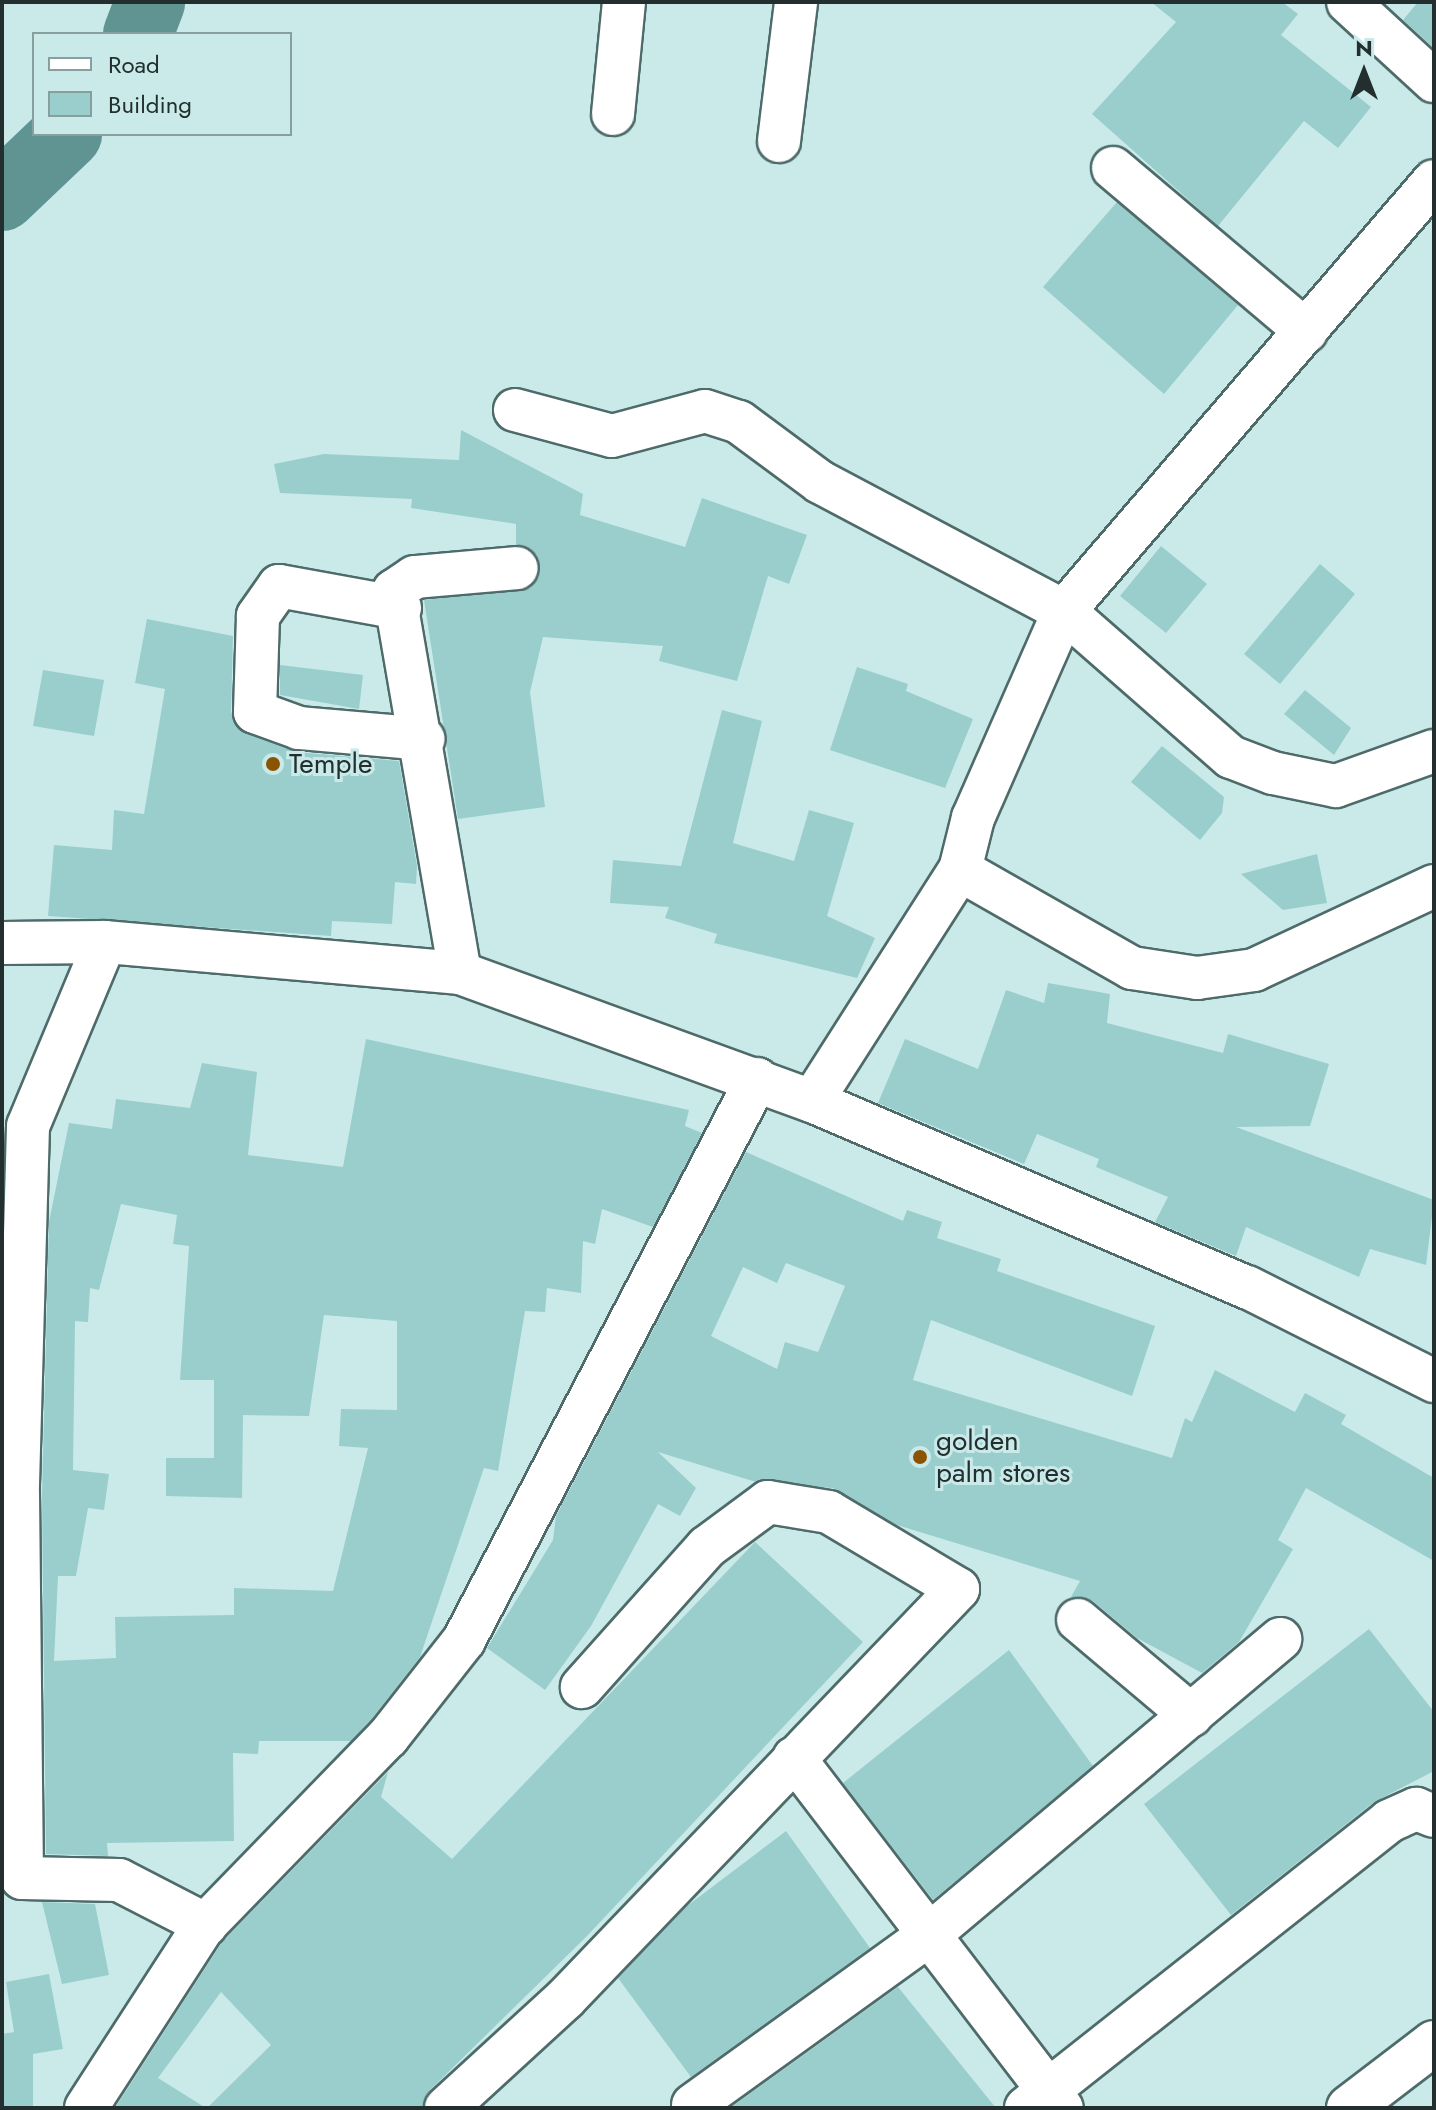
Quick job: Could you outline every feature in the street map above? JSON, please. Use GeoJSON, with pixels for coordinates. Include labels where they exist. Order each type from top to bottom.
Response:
{"type":"FeatureCollection","features":[{"type":"Feature","properties":{"kind":"street"},"geometry":{"type":"LineString","coordinates":[[613,114],[624,2]]}},
{"type":"Feature","properties":{"kind":"street"},"geometry":{"type":"LineString","coordinates":[[779,141],[796,2]]}},
{"type":"Feature","properties":{"kind":"street"},"geometry":{"type":"LineString","coordinates":[[1348,2],[1434,81]]}},
{"type":"Feature","properties":{"kind":"street"},"geometry":{"type":"LineString","coordinates":[[1113,168],[1306,331]]}},
{"type":"Feature","properties":{"kind":"street"},"geometry":{"type":"LineString","coordinates":[[812,1101],[960,870],[973,818],[1064,611],[1434,181]]}},
{"type":"Feature","properties":{"kind":"street"},"geometry":{"type":"LineString","coordinates":[[515,410],[612,436],[705,411],[739,422],[820,482],[1064,611],[1245,762],[1336,786],[1434,751]]}},
{"type":"Feature","properties":{"kind":"street"},"geometry":{"type":"LineString","coordinates":[[460,973],[424,739],[400,608],[394,591],[400,581],[517,568]]}},
{"type":"Feature","properties":{"kind":"street"},"geometry":{"type":"LineString","coordinates":[[400,608],[279,586],[258,616],[255,712],[299,728],[424,739]]}},
{"type":"Feature","properties":{"kind":"street"},"geometry":{"type":"LineString","coordinates":[[960,870],[1132,968],[1197,978],[1254,970],[1434,886]]}},
{"type":"Feature","properties":{"kind":"street"},"geometry":{"type":"LineString","coordinates":[[105,942],[15,1125],[10,1495],[12,1880],[119,1880],[206,1925]]}},
{"type":"Feature","properties":{"kind":"street"},"geometry":{"type":"LineString","coordinates":[[2,943],[105,942],[460,973],[812,1101],[1247,1287],[1434,1381]]}},
{"type":"Feature","properties":{"kind":"street"},"geometry":{"type":"LineString","coordinates":[[86,2108],[206,1925],[388,1737],[464,1640],[757,1079]]}},
{"type":"Feature","properties":{"kind":"street"},"geometry":{"type":"LineString","coordinates":[[446,2108],[565,1999],[958,1589],[829,1512],[768,1502],[707,1547],[582,1687]]}},
{"type":"Feature","properties":{"kind":"street"},"geometry":{"type":"LineString","coordinates":[[1078,1620],[1191,1715]]}},
{"type":"Feature","properties":{"kind":"street"},"geometry":{"type":"LineString","coordinates":[[693,2105],[930,1934],[1280,1639]]}},
{"type":"Feature","properties":{"kind":"street"},"geometry":{"type":"LineString","coordinates":[[794,1758],[930,1934],[1045,2102],[1389,1821],[1416,1809],[1434,1816]]}},
{"type":"Feature","properties":{"kind":"street"},"geometry":{"type":"LineString","coordinates":[[1349,2108],[1434,2043]]}},
{"type":"Feature","properties":{"kind":"building"},"geometry":{"type":"Polygon","coordinates":[[[1151,2],[1282,2],[1298,14],[1281,35],[1371,107],[1338,148],[1304,121],[1218,226],[1092,114],[1176,22],[1151,2]]]}},
{"type":"Feature","properties":{"kind":"building"},"geometry":{"type":"Polygon","coordinates":[[[1418,2],[1434,2],[1434,48],[1403,20],[1418,2]]]}},
{"type":"Feature","properties":{"kind":"building"},"geometry":{"type":"Polygon","coordinates":[[[1117,202],[1238,305],[1164,394],[1043,287],[1117,202]]]}},
{"type":"Feature","properties":{"kind":"building"},"geometry":{"type":"Polygon","coordinates":[[[461,430],[583,494],[580,515],[685,547],[702,498],[807,535],[789,584],[768,576],[737,681],[659,661],[663,646],[543,637],[530,692],[545,807],[458,819],[424,600],[530,588],[539,577],[537,555],[516,544],[516,524],[411,508],[412,499],[280,493],[274,464],[324,454],[459,460],[461,430]]]}},
{"type":"Feature","properties":{"kind":"building"},"geometry":{"type":"Polygon","coordinates":[[[1161,546],[1207,584],[1166,633],[1120,596],[1161,546]]]}},
{"type":"Feature","properties":{"kind":"building"},"geometry":{"type":"Polygon","coordinates":[[[1320,564],[1355,594],[1280,684],[1244,654],[1320,564]]]}},
{"type":"Feature","properties":{"kind":"building"},"geometry":{"type":"Polygon","coordinates":[[[147,619],[233,636],[231,712],[246,734],[296,752],[399,761],[417,866],[416,884],[395,882],[392,924],[332,921],[331,936],[48,916],[54,845],[112,850],[114,810],[144,814],[165,689],[135,683],[147,619]]]}},
{"type":"Feature","properties":{"kind":"building"},"geometry":{"type":"Polygon","coordinates":[[[280,665],[363,675],[359,709],[280,695],[280,665]]]}},
{"type":"Feature","properties":{"kind":"building"},"geometry":{"type":"Polygon","coordinates":[[[857,667],[908,684],[906,691],[973,719],[945,788],[830,750],[857,667]]]}},
{"type":"Feature","properties":{"kind":"building"},"geometry":{"type":"Polygon","coordinates":[[[43,670],[104,680],[94,736],[33,726],[43,670]]]}},
{"type":"Feature","properties":{"kind":"building"},"geometry":{"type":"Polygon","coordinates":[[[1305,690],[1351,728],[1334,755],[1284,714],[1305,690]]]}},
{"type":"Feature","properties":{"kind":"building"},"geometry":{"type":"Polygon","coordinates":[[[722,710],[762,721],[733,843],[794,861],[809,810],[854,823],[827,916],[875,938],[857,978],[714,943],[717,934],[665,918],[669,907],[610,903],[613,860],[681,866],[722,710]]]}},
{"type":"Feature","properties":{"kind":"building"},"geometry":{"type":"Polygon","coordinates":[[[1162,746],[1224,797],[1222,813],[1200,840],[1131,782],[1162,746]]]}},
{"type":"Feature","properties":{"kind":"building"},"geometry":{"type":"Polygon","coordinates":[[[1317,854],[1327,903],[1283,910],[1241,874],[1317,854]]]}},
{"type":"Feature","properties":{"kind":"building"},"geometry":{"type":"Polygon","coordinates":[[[1048,983],[1110,994],[1107,1023],[1223,1053],[1228,1034],[1329,1064],[1310,1126],[1236,1127],[1434,1200],[1426,1265],[1370,1249],[1359,1277],[1246,1227],[1236,1256],[1155,1222],[1168,1197],[1096,1167],[1099,1159],[1037,1134],[1024,1164],[878,1103],[905,1039],[978,1069],[1006,990],[1044,1003],[1048,983]]]}},
{"type":"Feature","properties":{"kind":"building"},"geometry":{"type":"Polygon","coordinates":[[[366,1039],[689,1110],[685,1126],[702,1133],[653,1227],[602,1209],[595,1244],[583,1241],[581,1293],[547,1288],[545,1312],[525,1311],[498,1471],[484,1468],[420,1657],[370,1721],[351,1741],[259,1741],[258,1754],[233,1753],[234,1841],[107,1843],[108,1856],[46,1854],[42,1495],[49,1222],[69,1123],[112,1129],[116,1099],[190,1108],[202,1063],[257,1072],[248,1155],[343,1167],[366,1039]],[[121,1204],[99,1290],[90,1288],[88,1322],[75,1321],[73,1470],[109,1474],[104,1510],[88,1508],[76,1576],[58,1576],[54,1661],[116,1658],[115,1617],[234,1615],[234,1588],[333,1591],[368,1448],[339,1446],[341,1409],[397,1410],[397,1321],[324,1315],[309,1416],[243,1415],[242,1498],[166,1496],[166,1458],[214,1458],[214,1380],[180,1380],[189,1246],[173,1244],[177,1215],[121,1204]]]}},
{"type":"Feature","properties":{"kind":"building"},"geometry":{"type":"Polygon","coordinates":[[[746,1152],[903,1221],[907,1210],[942,1222],[937,1238],[1001,1259],[997,1271],[1155,1326],[1132,1396],[931,1320],[913,1380],[1172,1458],[1185,1418],[1192,1422],[1215,1370],[1295,1412],[1305,1393],[1346,1415],[1341,1424],[1434,1478],[1434,1561],[1306,1488],[1278,1540],[1293,1549],[1239,1642],[1202,1673],[1137,1638],[1093,1601],[1071,1597],[1080,1581],[897,1525],[833,1488],[756,1482],[658,1452],[696,1488],[680,1516],[658,1504],[591,1626],[545,1690],[487,1648],[553,1540],[556,1516],[746,1152]],[[786,1263],[777,1283],[743,1267],[711,1336],[777,1369],[785,1342],[818,1352],[845,1286],[786,1263]]]}},
{"type":"Feature","properties":{"kind":"building"},"geometry":{"type":"Polygon","coordinates":[[[755,1542],[863,1642],[587,1936],[430,2090],[423,2108],[207,2108],[271,2045],[221,1992],[158,2078],[206,2108],[115,2108],[222,1942],[388,1772],[381,1797],[452,1859],[755,1542]]]}},
{"type":"Feature","properties":{"kind":"building"},"geometry":{"type":"Polygon","coordinates":[[[1369,1629],[1434,1712],[1434,1771],[1374,1802],[1231,1915],[1144,1804],[1369,1629]]]}},
{"type":"Feature","properties":{"kind":"building"},"geometry":{"type":"Polygon","coordinates":[[[1009,1650],[1093,1766],[933,1900],[843,1783],[1009,1650]]]}},
{"type":"Feature","properties":{"kind":"building"},"geometry":{"type":"Polygon","coordinates":[[[786,1831],[870,1948],[691,2077],[618,1978],[687,1906],[786,1831]]]}},
{"type":"Feature","properties":{"kind":"building"},"geometry":{"type":"Polygon","coordinates":[[[42,1902],[95,1904],[109,1975],[62,1984],[42,1902]]]}},
{"type":"Feature","properties":{"kind":"building"},"geometry":{"type":"Polygon","coordinates":[[[49,1974],[63,2049],[33,2054],[33,2108],[2,2108],[2,2034],[14,2032],[6,1982],[49,1974]]]}},
{"type":"Feature","properties":{"kind":"building"},"geometry":{"type":"Polygon","coordinates":[[[898,1987],[996,2108],[730,2108],[898,1987]]]}},
{"type":"Feature","properties":{"kind":"waterway"},"geometry":{"type":"LineString","coordinates":[[139,32],[150,2]]}},
{"type":"Feature","properties":{"kind":"waterway"},"geometry":{"type":"LineString","coordinates":[[2,196],[65,136]]}},
{"type":"Feature","properties":{"kind":"place","name":"Temple"},"geometry":{"type":"Point","coordinates":[273,764]}},
{"type":"Feature","properties":{"kind":"place","name":"golden palm stores"},"geometry":{"type":"Point","coordinates":[920,1457]}}]}
